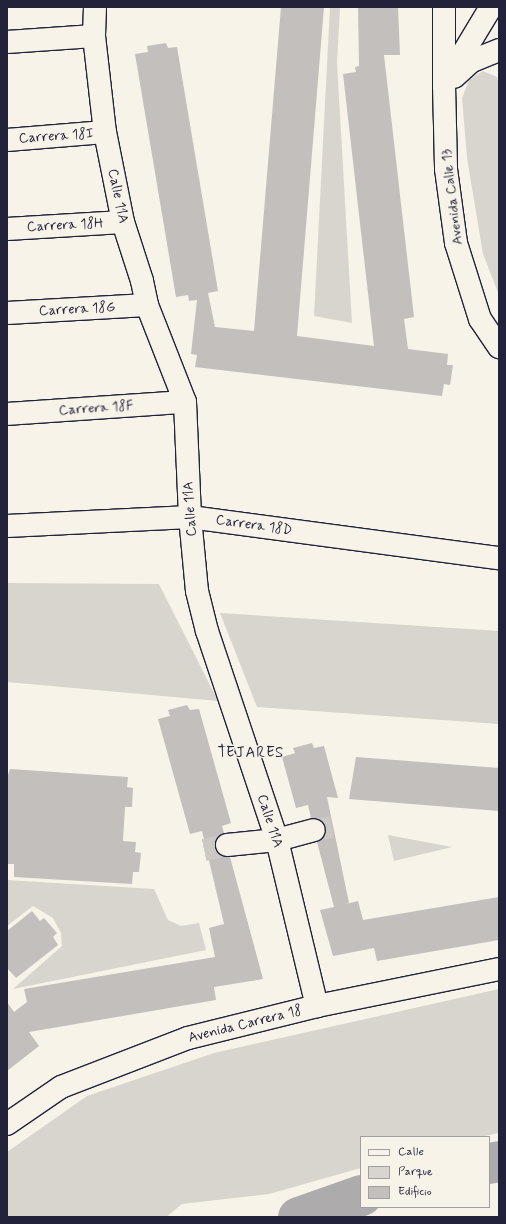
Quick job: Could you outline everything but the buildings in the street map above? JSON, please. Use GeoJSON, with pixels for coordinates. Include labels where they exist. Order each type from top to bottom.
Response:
{"type":"FeatureCollection","features":[{"type":"Feature","properties":{"kind":"street","name":"Calle 11A"},"geometry":{"type":"LineString","coordinates":[[95,7],[94,36],[105,132],[123,222],[142,281],[147,305],[184,402],[190,517],[197,591],[207,631],[277,840],[317,1006]]}},
{"type":"Feature","properties":{"kind":"street","name":"Avenida Calle 13"},"geometry":{"type":"LineString","coordinates":[[444,7],[446,169],[456,243],[480,319],[499,347]]}},
{"type":"Feature","properties":{"kind":"street"},"geometry":{"type":"LineString","coordinates":[[444,85],[491,7]]}},
{"type":"Feature","properties":{"kind":"street"},"geometry":{"type":"LineString","coordinates":[[7,42],[94,36]]}},
{"type":"Feature","properties":{"kind":"street"},"geometry":{"type":"LineString","coordinates":[[444,85],[472,62],[499,50]]}},
{"type":"Feature","properties":{"kind":"street","name":"Carrera 18I"},"geometry":{"type":"LineString","coordinates":[[7,140],[105,132]]}},
{"type":"Feature","properties":{"kind":"street","name":"Carrera 18H"},"geometry":{"type":"LineString","coordinates":[[7,228],[123,222]]}},
{"type":"Feature","properties":{"kind":"street","name":"Carrera 18G"},"geometry":{"type":"LineString","coordinates":[[7,313],[147,305]]}},
{"type":"Feature","properties":{"kind":"street","name":"Carrera 18F"},"geometry":{"type":"LineString","coordinates":[[7,414],[184,402]]}},
{"type":"Feature","properties":{"kind":"street","name":"Carrera 18D"},"geometry":{"type":"LineString","coordinates":[[7,526],[190,517],[499,558]]}},
{"type":"Feature","properties":{"kind":"street"},"geometry":{"type":"LineString","coordinates":[[227,845],[277,840],[314,830]]}},
{"type":"Feature","properties":{"kind":"street","name":"Avenida Carrera 18"},"geometry":{"type":"LineString","coordinates":[[7,1124],[61,1087],[130,1059],[188,1038],[317,1006],[499,969]]}},
{"type":"Feature","properties":{"kind":"green space"},"geometry":{"type":"Polygon","coordinates":[[[330,7],[340,7],[337,63],[352,323],[314,316],[330,7]]]}},
{"type":"Feature","properties":{"kind":"green space"},"geometry":{"type":"Polygon","coordinates":[[[483,71],[497,77],[499,85],[499,295],[483,254],[467,158],[462,98],[469,80],[483,71]]]}},
{"type":"Feature","properties":{"kind":"green space"},"geometry":{"type":"Polygon","coordinates":[[[7,583],[159,584],[218,701],[7,682],[7,583]]]}},
{"type":"Feature","properties":{"kind":"green space"},"geometry":{"type":"Polygon","coordinates":[[[220,613],[499,631],[499,724],[257,707],[220,613]]]}},
{"type":"Feature","properties":{"kind":"green space"},"geometry":{"type":"Polygon","coordinates":[[[388,835],[452,847],[394,861],[388,835]]]}},
{"type":"Feature","properties":{"kind":"green space"},"geometry":{"type":"Polygon","coordinates":[[[7,880],[154,889],[168,920],[181,926],[199,923],[206,950],[13,989],[62,946],[61,933],[53,918],[33,906],[7,926],[7,880]]]}},
{"type":"Feature","properties":{"kind":"green space"},"geometry":{"type":"Polygon","coordinates":[[[499,989],[499,1133],[485,1136],[360,1136],[360,1168],[269,1194],[182,1204],[166,1217],[7,1217],[7,1152],[87,1096],[214,1053],[499,989]]]}},
{"type":"Feature","properties":{"kind":"waterway"},"geometry":{"type":"LineString","coordinates":[[490,1163],[499,1161]]}},
{"type":"Feature","properties":{"kind":"waterway"},"geometry":{"type":"LineString","coordinates":[[298,1217],[360,1195]]}},
{"type":"Feature","properties":{"kind":"tunnel"},"geometry":{"type":"LineString","coordinates":[[314,830],[332,827]]}},
{"type":"Feature","properties":{"kind":"tunnel"},"geometry":{"type":"LineString","coordinates":[[204,850],[227,845]]}},
{"type":"Feature","properties":{"kind":"district","name":"TEJARES"},"geometry":{"type":"Point","coordinates":[251,754]}}]}
